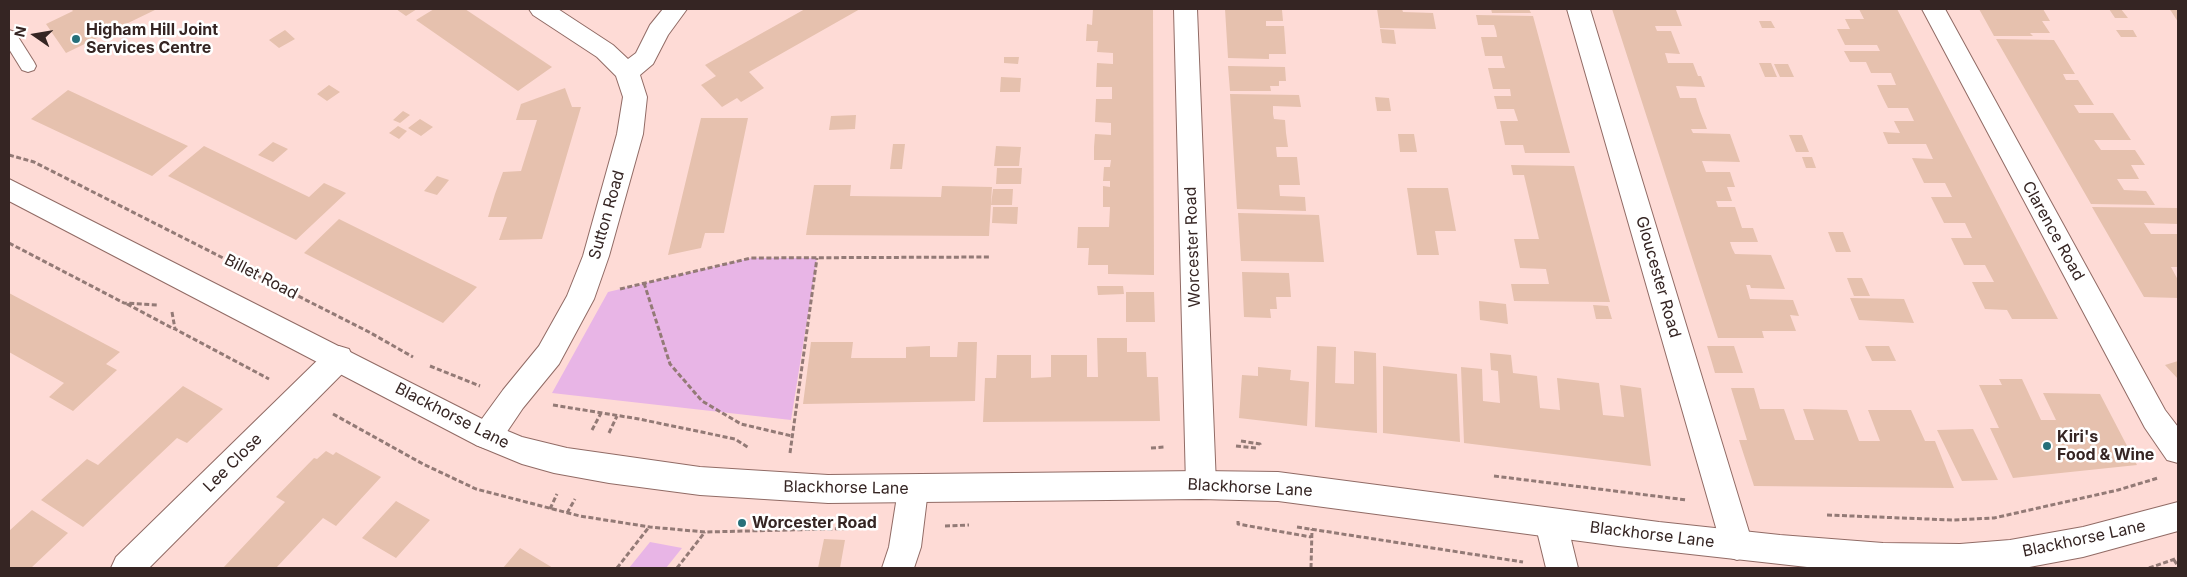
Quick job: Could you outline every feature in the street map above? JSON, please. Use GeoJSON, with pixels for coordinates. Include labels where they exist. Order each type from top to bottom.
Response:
{"type":"FeatureCollection","features":[{"type":"Feature","properties":{"kind":"street","name":"Sutton Road"},"geometry":{"type":"LineString","coordinates":[[487,436],[513,399],[549,355],[580,299],[596,256],[630,134],[636,97],[626,72],[605,52],[541,9]]}},
{"type":"Feature","properties":{"kind":"street"},"geometry":{"type":"LineString","coordinates":[[626,72],[645,58],[658,31],[675,9]]}},
{"type":"Feature","properties":{"kind":"street","name":"Worcester Road"},"geometry":{"type":"LineString","coordinates":[[1185,9],[1201,485]]}},
{"type":"Feature","properties":{"kind":"street","name":"Gloucester Road"},"geometry":{"type":"LineString","coordinates":[[1578,9],[1737,546]]}},
{"type":"Feature","properties":{"kind":"street","name":"Clarence Road"},"geometry":{"type":"LineString","coordinates":[[1933,9],[2156,419],[2178,450]]}},
{"type":"Feature","properties":{"kind":"street"},"geometry":{"type":"LineString","coordinates":[[9,189],[340,358]]}},
{"type":"Feature","properties":{"kind":"street","name":"Blackhorse Lane"},"geometry":{"type":"LineString","coordinates":[[340,358],[487,436],[526,452],[592,466],[689,482],[736,486],[912,490],[1253,485],[1737,546],[1879,557],[1985,558],[2052,548],[2131,531],[2178,516]]}},
{"type":"Feature","properties":{"kind":"street","name":"Lee Close"},"geometry":{"type":"LineString","coordinates":[[127,568],[340,358]]}},
{"type":"Feature","properties":{"kind":"street"},"geometry":{"type":"LineString","coordinates":[[898,568],[905,547],[912,490]]}},
{"type":"Feature","properties":{"kind":"street"},"geometry":{"type":"LineString","coordinates":[[1551,524],[1562,568]]}},
{"type":"Feature","properties":{"kind":"lane"},"geometry":{"type":"LineString","coordinates":[[9,36],[28,66]]}},
{"type":"Feature","properties":{"kind":"path","name":"Billet Road"},"geometry":{"type":"LineString","coordinates":[[9,155],[34,162],[368,332],[421,361]]}},
{"type":"Feature","properties":{"kind":"path"},"geometry":{"type":"LineString","coordinates":[[9,243],[301,396],[423,464],[476,489],[580,516],[650,527],[704,532],[976,525]]}},
{"type":"Feature","properties":{"kind":"path"},"geometry":{"type":"LineString","coordinates":[[817,258],[792,436],[741,424],[702,401],[670,364],[644,283],[751,258],[989,257]]}},
{"type":"Feature","properties":{"kind":"path"},"geometry":{"type":"LineString","coordinates":[[124,303],[156,304],[173,312],[175,329]]}},
{"type":"Feature","properties":{"kind":"path"},"geometry":{"type":"LineString","coordinates":[[428,365],[513,399]]}},
{"type":"Feature","properties":{"kind":"path"},"geometry":{"type":"LineString","coordinates":[[574,409],[639,419],[735,439],[751,449]]}},
{"type":"Feature","properties":{"kind":"path"},"geometry":{"type":"LineString","coordinates":[[591,432],[601,413]]}},
{"type":"Feature","properties":{"kind":"path"},"geometry":{"type":"LineString","coordinates":[[608,435],[617,416]]}},
{"type":"Feature","properties":{"kind":"path","name":"Blackhorse Lane"},"geometry":{"type":"LineString","coordinates":[[780,454],[790,456],[792,436]]}},
{"type":"Feature","properties":{"kind":"path"},"geometry":{"type":"LineString","coordinates":[[1241,441],[1260,444],[1260,446]]}},
{"type":"Feature","properties":{"kind":"path"},"geometry":{"type":"LineString","coordinates":[[550,509],[561,487]]}},
{"type":"Feature","properties":{"kind":"path"},"geometry":{"type":"LineString","coordinates":[[567,513],[576,497]]}},
{"type":"Feature","properties":{"kind":"path","name":"Blackhorse Lane"},"geometry":{"type":"LineString","coordinates":[[1229,517],[1239,518],[1238,524],[1258,526],[1311,537]]}},
{"type":"Feature","properties":{"kind":"path"},"geometry":{"type":"LineString","coordinates":[[1291,526],[1562,568]]}},
{"type":"Feature","properties":{"kind":"path"},"geometry":{"type":"LineString","coordinates":[[618,568],[650,527]]}},
{"type":"Feature","properties":{"kind":"path"},"geometry":{"type":"LineString","coordinates":[[1311,568],[1312,530]]}},
{"type":"Feature","properties":{"kind":"path"},"geometry":{"type":"LineString","coordinates":[[676,568],[704,532]]}},
{"type":"Feature","properties":{"kind":"path"},"geometry":{"type":"LineString","coordinates":[[2148,568],[2176,559],[2178,566]]}},
{"type":"Feature","properties":{"kind":"shaded area"},"geometry":{"type":"Polygon","coordinates":[[[751,258],[817,258],[791,420],[552,393],[608,292],[751,258]]]}},
{"type":"Feature","properties":{"kind":"shaded area"},"geometry":{"type":"Polygon","coordinates":[[[650,542],[682,548],[666,568],[629,568],[650,542]]]}},
{"type":"Feature","properties":{"kind":"building","name":"Higham Hill Joint Services Centre"},"geometry":{"type":"Polygon","coordinates":[[[71,9],[157,9],[66,53],[46,24],[73,11],[71,9]]]}},
{"type":"Feature","properties":{"kind":"building"},"geometry":{"type":"Polygon","coordinates":[[[396,9],[417,9],[406,16],[396,9]]]}},
{"type":"Feature","properties":{"kind":"building"},"geometry":{"type":"Polygon","coordinates":[[[434,9],[465,9],[552,67],[518,91],[416,20],[434,9]]]}},
{"type":"Feature","properties":{"kind":"building"},"geometry":{"type":"Polygon","coordinates":[[[805,9],[860,9],[749,72],[764,88],[741,102],[737,98],[722,107],[701,85],[716,76],[705,65],[805,9]]]}},
{"type":"Feature","properties":{"kind":"building"},"geometry":{"type":"Polygon","coordinates":[[[1093,9],[1153,9],[1154,275],[1108,274],[1108,265],[1088,265],[1089,248],[1077,248],[1078,227],[1109,227],[1110,207],[1103,207],[1103,186],[1110,187],[1110,181],[1103,181],[1104,167],[1110,167],[1111,160],[1094,160],[1094,147],[1095,134],[1111,135],[1111,123],[1095,122],[1096,99],[1112,99],[1112,87],[1096,87],[1097,63],[1113,64],[1113,53],[1097,52],[1098,41],[1086,41],[1087,24],[1092,25],[1093,9]]]}},
{"type":"Feature","properties":{"kind":"building"},"geometry":{"type":"Polygon","coordinates":[[[1225,9],[1282,10],[1283,21],[1266,21],[1266,26],[1284,26],[1286,54],[1269,54],[1269,59],[1228,58],[1225,9]]]}},
{"type":"Feature","properties":{"kind":"building"},"geometry":{"type":"Polygon","coordinates":[[[1377,9],[1402,9],[1403,12],[1433,13],[1436,29],[1380,28],[1377,9]]]}},
{"type":"Feature","properties":{"kind":"building"},"geometry":{"type":"Polygon","coordinates":[[[1491,9],[1529,9],[1531,13],[1492,13],[1491,9]]]}},
{"type":"Feature","properties":{"kind":"building"},"geometry":{"type":"Polygon","coordinates":[[[1612,9],[1676,10],[1682,26],[1655,26],[1657,31],[1671,31],[1680,54],[1665,53],[1668,63],[1693,63],[1705,87],[1676,86],[1680,98],[1696,98],[1707,129],[1691,129],[1693,133],[1730,134],[1740,162],[1702,161],[1706,172],[1730,172],[1735,187],[1727,187],[1732,201],[1716,201],[1718,207],[1735,207],[1742,228],[1753,228],[1758,242],[1730,242],[1732,248],[1735,254],[1771,255],[1785,289],[1751,288],[1750,285],[1746,285],[1750,299],[1793,300],[1799,316],[1790,315],[1796,331],[1762,331],[1764,338],[1718,338],[1612,9]]]}},
{"type":"Feature","properties":{"kind":"building"},"geometry":{"type":"Polygon","coordinates":[[[1859,9],[1897,9],[2058,319],[2012,319],[2007,310],[1985,309],[1972,282],[1994,282],[1985,265],[1964,265],[1951,238],[1972,238],[1965,223],[1944,223],[1931,197],[1952,197],[1945,183],[1924,183],[1912,158],[1933,159],[1926,144],[1888,144],[1883,132],[1900,133],[1894,121],[1914,121],[1908,108],[1888,108],[1882,96],[1877,85],[1896,85],[1891,73],[1871,73],[1866,62],[1850,62],[1844,51],[1880,51],[1877,45],[1845,45],[1837,29],[1850,29],[1845,19],[1864,19],[1859,9]]]}},
{"type":"Feature","properties":{"kind":"building"},"geometry":{"type":"Polygon","coordinates":[[[1979,9],[2043,9],[2050,21],[2042,21],[2050,33],[2030,33],[2033,36],[1994,36],[1979,9]]]}},
{"type":"Feature","properties":{"kind":"building"},"geometry":{"type":"Polygon","coordinates":[[[2109,9],[2121,9],[2128,18],[2115,18],[2109,9]]]}},
{"type":"Feature","properties":{"kind":"building"},"geometry":{"type":"Polygon","coordinates":[[[2169,9],[2178,9],[2178,22],[2171,11],[2169,9]]]}},
{"type":"Feature","properties":{"kind":"building"},"geometry":{"type":"Polygon","coordinates":[[[1476,15],[1533,16],[1570,153],[1525,153],[1523,145],[1505,145],[1500,121],[1518,121],[1514,109],[1497,109],[1494,96],[1511,96],[1510,89],[1493,89],[1488,68],[1505,68],[1502,56],[1485,56],[1481,37],[1497,37],[1496,31],[1494,25],[1478,25],[1476,15]]]}},
{"type":"Feature","properties":{"kind":"building"},"geometry":{"type":"Polygon","coordinates":[[[1759,21],[1771,21],[1775,28],[1762,28],[1759,21]]]}},
{"type":"Feature","properties":{"kind":"building"},"geometry":{"type":"Polygon","coordinates":[[[1380,29],[1394,30],[1396,44],[1382,43],[1380,29]]]}},
{"type":"Feature","properties":{"kind":"building"},"geometry":{"type":"Polygon","coordinates":[[[285,30],[295,39],[279,48],[269,40],[285,30]]]}},
{"type":"Feature","properties":{"kind":"building"},"geometry":{"type":"Polygon","coordinates":[[[2116,30],[2133,30],[2137,37],[2121,37],[2116,30]]]}},
{"type":"Feature","properties":{"kind":"building"},"geometry":{"type":"Polygon","coordinates":[[[1996,39],[2054,40],[2075,74],[2063,74],[2066,80],[2078,80],[2094,105],[2074,105],[2079,113],[2113,113],[2131,140],[2094,140],[2101,150],[2135,150],[2145,165],[2131,165],[2139,179],[2117,179],[2124,190],[2146,191],[2155,205],[2091,204],[1996,39]]]}},
{"type":"Feature","properties":{"kind":"building"},"geometry":{"type":"Polygon","coordinates":[[[1004,57],[1019,57],[1018,64],[1004,63],[1004,57]]]}},
{"type":"Feature","properties":{"kind":"building"},"geometry":{"type":"Polygon","coordinates":[[[1759,63],[1771,63],[1777,77],[1765,77],[1759,63]]]}},
{"type":"Feature","properties":{"kind":"building"},"geometry":{"type":"Polygon","coordinates":[[[1774,64],[1788,64],[1794,77],[1780,77],[1774,64]]]}},
{"type":"Feature","properties":{"kind":"building"},"geometry":{"type":"Polygon","coordinates":[[[1228,66],[1285,67],[1286,81],[1279,81],[1279,86],[1270,86],[1271,91],[1230,91],[1228,66]]]}},
{"type":"Feature","properties":{"kind":"building"},"geometry":{"type":"Polygon","coordinates":[[[1001,77],[1021,78],[1020,92],[1000,92],[1001,77]]]}},
{"type":"Feature","properties":{"kind":"building"},"geometry":{"type":"Polygon","coordinates":[[[329,85],[340,92],[327,101],[317,94],[329,85]]]}},
{"type":"Feature","properties":{"kind":"building"},"geometry":{"type":"Polygon","coordinates":[[[565,88],[572,107],[581,107],[542,239],[499,240],[507,217],[488,217],[495,194],[503,172],[521,171],[537,120],[516,120],[521,104],[565,88]]]}},
{"type":"Feature","properties":{"kind":"building"},"geometry":{"type":"Polygon","coordinates":[[[68,90],[188,146],[152,176],[31,119],[68,90]]]}},
{"type":"Feature","properties":{"kind":"building"},"geometry":{"type":"Polygon","coordinates":[[[1230,94],[1299,95],[1301,107],[1273,106],[1273,114],[1274,119],[1285,120],[1288,147],[1276,147],[1277,157],[1297,157],[1300,185],[1279,185],[1280,196],[1305,197],[1306,211],[1237,209],[1230,94]]]}},
{"type":"Feature","properties":{"kind":"building"},"geometry":{"type":"Polygon","coordinates":[[[1375,97],[1389,98],[1391,111],[1377,111],[1375,97]]]}},
{"type":"Feature","properties":{"kind":"building"},"geometry":{"type":"Polygon","coordinates":[[[403,111],[410,115],[400,123],[393,120],[403,111]]]}},
{"type":"Feature","properties":{"kind":"building"},"geometry":{"type":"Polygon","coordinates":[[[856,115],[855,129],[829,130],[831,116],[856,115]]]}},
{"type":"Feature","properties":{"kind":"building"},"geometry":{"type":"Polygon","coordinates":[[[701,118],[748,118],[724,233],[705,233],[701,248],[668,255],[701,118]]]}},
{"type":"Feature","properties":{"kind":"building"},"geometry":{"type":"Polygon","coordinates":[[[420,119],[433,127],[421,136],[408,128],[420,119]]]}},
{"type":"Feature","properties":{"kind":"building"},"geometry":{"type":"Polygon","coordinates":[[[398,126],[407,131],[399,139],[389,133],[398,126]]]}},
{"type":"Feature","properties":{"kind":"building"},"geometry":{"type":"Polygon","coordinates":[[[1398,134],[1414,134],[1417,152],[1400,152],[1398,134]]]}},
{"type":"Feature","properties":{"kind":"building"},"geometry":{"type":"Polygon","coordinates":[[[1789,135],[1802,135],[1809,152],[1796,152],[1789,135]]]}},
{"type":"Feature","properties":{"kind":"building"},"geometry":{"type":"Polygon","coordinates":[[[273,142],[288,149],[273,162],[258,155],[273,142]]]}},
{"type":"Feature","properties":{"kind":"building"},"geometry":{"type":"Polygon","coordinates":[[[893,144],[905,144],[902,169],[890,169],[893,144]]]}},
{"type":"Feature","properties":{"kind":"building"},"geometry":{"type":"Polygon","coordinates":[[[204,146],[309,197],[324,183],[346,193],[296,240],[168,176],[204,146]]]}},
{"type":"Feature","properties":{"kind":"building"},"geometry":{"type":"Polygon","coordinates":[[[996,146],[1021,147],[1019,166],[994,166],[996,146]]]}},
{"type":"Feature","properties":{"kind":"building"},"geometry":{"type":"Polygon","coordinates":[[[1802,157],[1812,157],[1816,168],[1806,168],[1802,157]]]}},
{"type":"Feature","properties":{"kind":"building"},"geometry":{"type":"Polygon","coordinates":[[[1511,165],[1574,166],[1610,302],[1514,301],[1511,284],[1549,284],[1546,269],[1520,268],[1514,239],[1539,239],[1524,175],[1513,175],[1511,165]]]}},
{"type":"Feature","properties":{"kind":"building"},"geometry":{"type":"Polygon","coordinates":[[[997,168],[1022,168],[1021,184],[996,184],[997,168]]]}},
{"type":"Feature","properties":{"kind":"building"},"geometry":{"type":"Polygon","coordinates":[[[437,176],[449,180],[437,195],[424,191],[437,176]]]}},
{"type":"Feature","properties":{"kind":"building"},"geometry":{"type":"Polygon","coordinates":[[[814,185],[851,185],[850,196],[941,197],[942,186],[992,187],[989,236],[806,235],[814,185]]]}},
{"type":"Feature","properties":{"kind":"building"},"geometry":{"type":"Polygon","coordinates":[[[1407,188],[1448,188],[1456,231],[1435,231],[1439,255],[1417,255],[1407,188]]]}},
{"type":"Feature","properties":{"kind":"building"},"geometry":{"type":"Polygon","coordinates":[[[993,189],[1013,189],[1012,205],[991,205],[993,189]]]}},
{"type":"Feature","properties":{"kind":"building"},"geometry":{"type":"Polygon","coordinates":[[[993,207],[1018,207],[1017,224],[992,223],[993,207]]]}},
{"type":"Feature","properties":{"kind":"building"},"geometry":{"type":"Polygon","coordinates":[[[2092,207],[2178,208],[2178,224],[2144,223],[2151,234],[2178,234],[2178,267],[2171,267],[2178,280],[2178,298],[2144,297],[2092,207]]]}},
{"type":"Feature","properties":{"kind":"building"},"geometry":{"type":"Polygon","coordinates":[[[1238,213],[1319,215],[1324,262],[1241,261],[1238,213]]]}},
{"type":"Feature","properties":{"kind":"building"},"geometry":{"type":"Polygon","coordinates":[[[339,219],[477,287],[443,323],[304,253],[339,219]]]}},
{"type":"Feature","properties":{"kind":"building"},"geometry":{"type":"Polygon","coordinates":[[[1828,232],[1843,232],[1851,252],[1836,252],[1828,232]]]}},
{"type":"Feature","properties":{"kind":"building"},"geometry":{"type":"Polygon","coordinates":[[[1242,272],[1289,273],[1291,297],[1276,297],[1277,309],[1270,309],[1271,318],[1244,317],[1242,272]]]}},
{"type":"Feature","properties":{"kind":"building"},"geometry":{"type":"Polygon","coordinates":[[[1847,278],[1862,278],[1870,296],[1854,296],[1847,278]]]}},
{"type":"Feature","properties":{"kind":"building"},"geometry":{"type":"Polygon","coordinates":[[[1097,286],[1123,286],[1124,294],[1098,295],[1097,286]]]}},
{"type":"Feature","properties":{"kind":"building"},"geometry":{"type":"Polygon","coordinates":[[[1126,292],[1154,292],[1155,322],[1126,322],[1126,292]]]}},
{"type":"Feature","properties":{"kind":"building"},"geometry":{"type":"Polygon","coordinates":[[[9,293],[120,352],[106,364],[117,370],[73,411],[49,397],[64,383],[9,352],[9,293]]]}},
{"type":"Feature","properties":{"kind":"building"},"geometry":{"type":"Polygon","coordinates":[[[1850,298],[1904,299],[1914,323],[1859,320],[1850,298]]]}},
{"type":"Feature","properties":{"kind":"building"},"geometry":{"type":"Polygon","coordinates":[[[1479,301],[1506,304],[1508,324],[1480,320],[1479,301]]]}},
{"type":"Feature","properties":{"kind":"building"},"geometry":{"type":"Polygon","coordinates":[[[1593,305],[1608,306],[1612,319],[1596,319],[1593,305]]]}},
{"type":"Feature","properties":{"kind":"building"},"geometry":{"type":"Polygon","coordinates":[[[1097,338],[1127,338],[1127,352],[1146,352],[1147,377],[1158,377],[1160,421],[983,422],[985,378],[996,378],[997,355],[1031,355],[1031,378],[1051,377],[1051,355],[1087,355],[1087,377],[1098,377],[1097,338]]]}},
{"type":"Feature","properties":{"kind":"building"},"geometry":{"type":"Polygon","coordinates":[[[811,342],[853,342],[851,358],[906,358],[906,347],[930,346],[930,357],[957,357],[958,342],[977,342],[975,401],[803,404],[811,342]]]}},
{"type":"Feature","properties":{"kind":"building"},"geometry":{"type":"Polygon","coordinates":[[[1317,346],[1336,347],[1335,383],[1354,384],[1354,351],[1376,353],[1377,433],[1315,427],[1317,346]]]}},
{"type":"Feature","properties":{"kind":"building"},"geometry":{"type":"Polygon","coordinates":[[[1707,346],[1734,346],[1743,373],[1715,373],[1707,346]]]}},
{"type":"Feature","properties":{"kind":"building"},"geometry":{"type":"Polygon","coordinates":[[[1865,346],[1889,346],[1896,361],[1872,361],[1865,346]]]}},
{"type":"Feature","properties":{"kind":"building"},"geometry":{"type":"Polygon","coordinates":[[[1490,353],[1511,355],[1513,373],[1537,376],[1540,408],[1560,410],[1557,378],[1599,383],[1603,415],[1624,417],[1620,385],[1641,388],[1651,466],[1464,443],[1461,367],[1482,369],[1483,401],[1500,403],[1498,371],[1491,370],[1490,353]]]}},
{"type":"Feature","properties":{"kind":"building"},"geometry":{"type":"Polygon","coordinates":[[[2178,361],[2178,379],[2165,365],[2178,361]]]}},
{"type":"Feature","properties":{"kind":"building"},"geometry":{"type":"Polygon","coordinates":[[[1383,366],[1457,374],[1460,442],[1383,433],[1383,366]]]}},
{"type":"Feature","properties":{"kind":"building"},"geometry":{"type":"Polygon","coordinates":[[[1258,367],[1291,370],[1290,380],[1309,382],[1307,426],[1239,418],[1242,375],[1258,376],[1258,367]]]}},
{"type":"Feature","properties":{"kind":"building"},"geometry":{"type":"Polygon","coordinates":[[[1999,379],[2022,379],[2041,420],[2056,420],[2043,393],[2100,394],[2137,465],[2013,478],[1990,428],[1999,428],[1979,385],[2002,385],[1999,379]]]}},
{"type":"Feature","properties":{"kind":"building"},"geometry":{"type":"Polygon","coordinates":[[[183,386],[223,409],[187,443],[177,438],[83,527],[41,500],[87,459],[98,465],[183,386]]]}},
{"type":"Feature","properties":{"kind":"building"},"geometry":{"type":"Polygon","coordinates":[[[1731,388],[1754,388],[1760,409],[1784,409],[1795,440],[1814,440],[1803,409],[1847,410],[1859,441],[1880,441],[1868,410],[1911,410],[1925,441],[1935,441],[1954,488],[1754,486],[1739,440],[1747,440],[1731,388]]]}},
{"type":"Feature","properties":{"kind":"building"},"geometry":{"type":"Polygon","coordinates":[[[1973,429],[1998,480],[1962,481],[1937,430],[1973,429]]]}},
{"type":"Feature","properties":{"kind":"building"},"geometry":{"type":"Polygon","coordinates":[[[326,451],[333,455],[336,452],[381,477],[336,526],[323,518],[276,568],[223,568],[285,502],[276,497],[314,458],[317,459],[326,451]]]}},
{"type":"Feature","properties":{"kind":"building"},"geometry":{"type":"Polygon","coordinates":[[[396,501],[430,520],[396,558],[362,538],[396,501]]]}},
{"type":"Feature","properties":{"kind":"building"},"geometry":{"type":"Polygon","coordinates":[[[32,510],[68,533],[31,568],[9,568],[9,531],[32,510]]]}},
{"type":"Feature","properties":{"kind":"building"},"geometry":{"type":"Polygon","coordinates":[[[824,539],[845,540],[840,568],[818,568],[824,539]]]}},
{"type":"Feature","properties":{"kind":"building"},"geometry":{"type":"Polygon","coordinates":[[[520,548],[553,568],[503,568],[520,548]]]}},
{"type":"Feature","properties":{"kind":"place","name":"Higham Hill Joint Services Centre"},"geometry":{"type":"Point","coordinates":[76,39]}},
{"type":"Feature","properties":{"kind":"place","name":"Kiri's Food & Wine"},"geometry":{"type":"Point","coordinates":[2047,446]}},
{"type":"Feature","properties":{"kind":"place","name":"Worcester Road"},"geometry":{"type":"Point","coordinates":[742,523]}}]}
